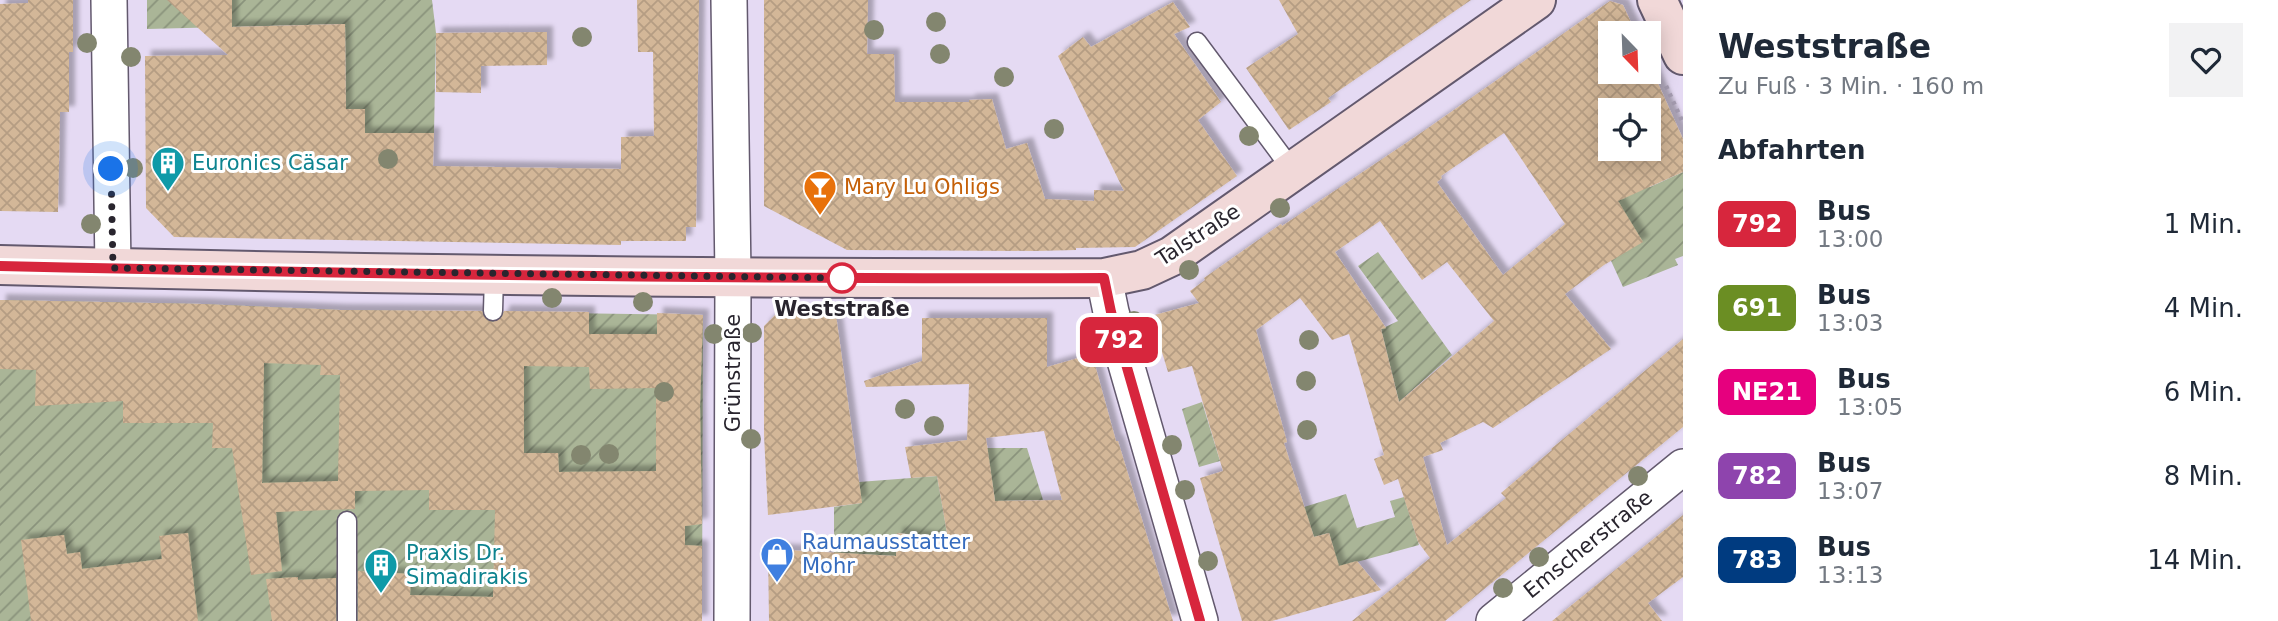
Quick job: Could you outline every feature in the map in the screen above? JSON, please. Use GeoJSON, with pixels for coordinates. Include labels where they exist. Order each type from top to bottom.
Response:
{"type":"FeatureCollection","features":[{"type":"Feature","properties":{"kind":"main road","name":"Talstraße"},"geometry":{"type":"LineString","coordinates":[[0,265],[113,268],[493,293],[733,276],[1104,278],[1142,270],[1172,256],[1536,0]]}},
{"type":"Feature","properties":{"kind":"main road"},"geometry":{"type":"LineString","coordinates":[[1657,0],[1683,55]]}},
{"type":"Feature","properties":{"kind":"street"},"geometry":{"type":"LineString","coordinates":[[109,0],[113,268]]}},
{"type":"Feature","properties":{"kind":"street","name":"Grünstraße"},"geometry":{"type":"LineString","coordinates":[[729,0],[733,276],[732,621]]}},
{"type":"Feature","properties":{"kind":"street"},"geometry":{"type":"LineString","coordinates":[[1104,278],[1111,312],[1200,621]]}},
{"type":"Feature","properties":{"kind":"street","name":"Emscherstraße"},"geometry":{"type":"LineString","coordinates":[[1494,621],[1683,467]]}},
{"type":"Feature","properties":{"kind":"lane"},"geometry":{"type":"LineString","coordinates":[[1197,42],[1293,171]]}},
{"type":"Feature","properties":{"kind":"lane"},"geometry":{"type":"LineString","coordinates":[[347,521],[347,621]]}},
{"type":"Feature","properties":{"kind":"green space"},"geometry":{"type":"Polygon","coordinates":[[[147,0],[432,0],[436,33],[434,133],[365,133],[346,109],[345,24],[147,29],[147,0]]]}},
{"type":"Feature","properties":{"kind":"green space"},"geometry":{"type":"Polygon","coordinates":[[[1600,161],[1633,161],[1650,187],[1683,172],[1683,256],[1675,259],[1678,265],[1623,287],[1607,252],[1600,161]]]}},
{"type":"Feature","properties":{"kind":"green space"},"geometry":{"type":"Polygon","coordinates":[[[1378,252],[1452,355],[1399,402],[1381,329],[1398,321],[1358,266],[1378,252]]]}},
{"type":"Feature","properties":{"kind":"green space"},"geometry":{"type":"Polygon","coordinates":[[[0,300],[340,310],[703,315],[702,621],[0,621],[0,300]]]}},
{"type":"Feature","properties":{"kind":"green space"},"geometry":{"type":"Polygon","coordinates":[[[1202,402],[1220,461],[1199,467],[1182,409],[1202,402]]]}},
{"type":"Feature","properties":{"kind":"green space"},"geometry":{"type":"Polygon","coordinates":[[[987,448],[1027,448],[1043,500],[995,501],[987,448]]]}},
{"type":"Feature","properties":{"kind":"green space"},"geometry":{"type":"Polygon","coordinates":[[[937,476],[952,561],[924,559],[926,536],[897,533],[896,556],[834,553],[834,507],[861,503],[859,482],[937,476]]]}},
{"type":"Feature","properties":{"kind":"green space"},"geometry":{"type":"Polygon","coordinates":[[[1346,494],[1357,528],[1395,517],[1390,501],[1404,497],[1419,545],[1298,578],[1334,551],[1329,533],[1314,537],[1304,507],[1346,494]]]}},
{"type":"Feature","properties":{"kind":"building"},"geometry":{"type":"Polygon","coordinates":[[[28,0],[73,0],[73,52],[69,52],[69,112],[60,112],[58,212],[0,211],[0,4],[28,3],[28,0]]]}},
{"type":"Feature","properties":{"kind":"building"},"geometry":{"type":"Polygon","coordinates":[[[167,0],[232,0],[232,27],[345,24],[346,109],[365,109],[365,133],[434,133],[433,166],[621,169],[621,137],[654,136],[653,52],[638,52],[637,0],[699,0],[696,227],[686,227],[686,241],[621,241],[621,245],[174,237],[146,208],[145,56],[228,55],[167,0]]]}},
{"type":"Feature","properties":{"kind":"building"},"geometry":{"type":"Polygon","coordinates":[[[764,0],[868,0],[867,54],[894,54],[895,102],[969,102],[992,99],[1006,149],[1027,143],[1045,199],[1094,201],[1094,190],[1124,191],[1058,56],[1083,37],[1091,47],[1173,2],[1190,27],[1174,34],[1221,102],[1198,120],[1237,176],[1135,247],[1036,251],[847,250],[764,206],[764,0]]]}},
{"type":"Feature","properties":{"kind":"building"},"geometry":{"type":"Polygon","coordinates":[[[1279,0],[1471,0],[1328,98],[1331,102],[1289,130],[1246,68],[1298,34],[1279,0]]]}},
{"type":"Feature","properties":{"kind":"building"},"geometry":{"type":"Polygon","coordinates":[[[1610,1],[1623,5],[1630,21],[1598,21],[1598,84],[1658,84],[1683,139],[1683,172],[1618,201],[1643,242],[1604,265],[1565,294],[1611,349],[1493,428],[1483,422],[1440,443],[1443,450],[1423,457],[1447,545],[1506,498],[1501,493],[1551,449],[1683,339],[1683,427],[1445,621],[1352,621],[1430,558],[1418,542],[1398,479],[1384,485],[1374,459],[1384,455],[1349,334],[1332,340],[1300,298],[1256,330],[1287,442],[1284,443],[1314,537],[1329,533],[1339,566],[1357,561],[1381,590],[1272,621],[1242,621],[1200,478],[1223,471],[1192,366],[1168,372],[1151,316],[1199,303],[1190,291],[1205,280],[1204,278],[1281,224],[1282,226],[1610,1]],[[1504,133],[1441,176],[1437,182],[1503,275],[1565,224],[1504,133]],[[1380,221],[1335,252],[1386,328],[1381,329],[1399,402],[1494,321],[1447,262],[1422,280],[1380,221]]]}},
{"type":"Feature","properties":{"kind":"building"},"geometry":{"type":"Polygon","coordinates":[[[547,32],[547,65],[481,66],[481,93],[436,92],[436,33],[547,32]]]}},
{"type":"Feature","properties":{"kind":"building"},"geometry":{"type":"Polygon","coordinates":[[[0,300],[340,310],[482,311],[487,320],[493,322],[502,317],[504,311],[589,312],[589,334],[657,334],[657,313],[703,315],[700,406],[702,524],[685,526],[685,545],[702,546],[702,621],[358,621],[358,571],[411,574],[410,595],[493,597],[495,510],[429,510],[429,490],[355,491],[355,509],[276,512],[282,571],[251,575],[232,448],[212,448],[213,423],[123,423],[123,401],[35,406],[36,370],[0,369],[0,300]],[[264,363],[262,483],[338,481],[340,375],[320,375],[321,365],[264,363]],[[524,366],[524,453],[558,453],[559,472],[656,471],[656,388],[590,389],[589,367],[524,366]]]}},
{"type":"Feature","properties":{"kind":"building"},"geometry":{"type":"Polygon","coordinates":[[[776,314],[836,315],[862,503],[768,515],[764,435],[764,326],[776,314]]]}},
{"type":"Feature","properties":{"kind":"building"},"geometry":{"type":"Polygon","coordinates":[[[922,318],[1047,318],[1047,367],[1092,354],[1116,441],[1173,621],[769,621],[768,549],[896,556],[897,533],[948,539],[937,476],[911,478],[905,447],[967,440],[969,384],[866,387],[864,381],[922,361],[922,318]],[[1044,431],[986,438],[995,501],[1062,500],[1044,431]]]}},
{"type":"Feature","properties":{"kind":"building"},"geometry":{"type":"Polygon","coordinates":[[[1683,515],[1683,577],[1648,603],[1662,621],[1552,621],[1683,515]]]}},
{"type":"Feature","properties":{"kind":"building"},"geometry":{"type":"Polygon","coordinates":[[[188,533],[198,621],[31,621],[21,540],[64,535],[67,554],[80,552],[82,569],[162,559],[159,536],[188,533]]]}},
{"type":"Feature","properties":{"kind":"building"},"geometry":{"type":"Polygon","coordinates":[[[298,577],[298,580],[336,578],[336,621],[272,621],[266,579],[298,577]]]}},
{"type":"Feature","properties":{"kind":"bus line","name":"792"},"geometry":{"type":"LineString","coordinates":[[0,266],[468,274],[1104,278],[1111,312],[1200,621]]}},
{"type":"Feature","properties":{"kind":"place","name":"Euronics Cäsar"},"geometry":{"type":"Point","coordinates":[168,193]}},
{"type":"Feature","properties":{"kind":"place","name":"Mary Lu Ohligs"},"geometry":{"type":"Point","coordinates":[820,217]}},
{"type":"Feature","properties":{"kind":"place","name":"Weststraße"},"geometry":{"type":"Point","coordinates":[842,278]}},
{"type":"Feature","properties":{"kind":"place","name":"Raumausstatter Mohr"},"geometry":{"type":"Point","coordinates":[777,584]}},
{"type":"Feature","properties":{"kind":"place","name":"Praxis Dr. Simadirakis"},"geometry":{"type":"Point","coordinates":[381,595]}},
{"type":"Feature","properties":{"kind":"route"},"geometry":{"type":"LineString","coordinates":[[111,169],[113,268],[842,278]]}}]}
